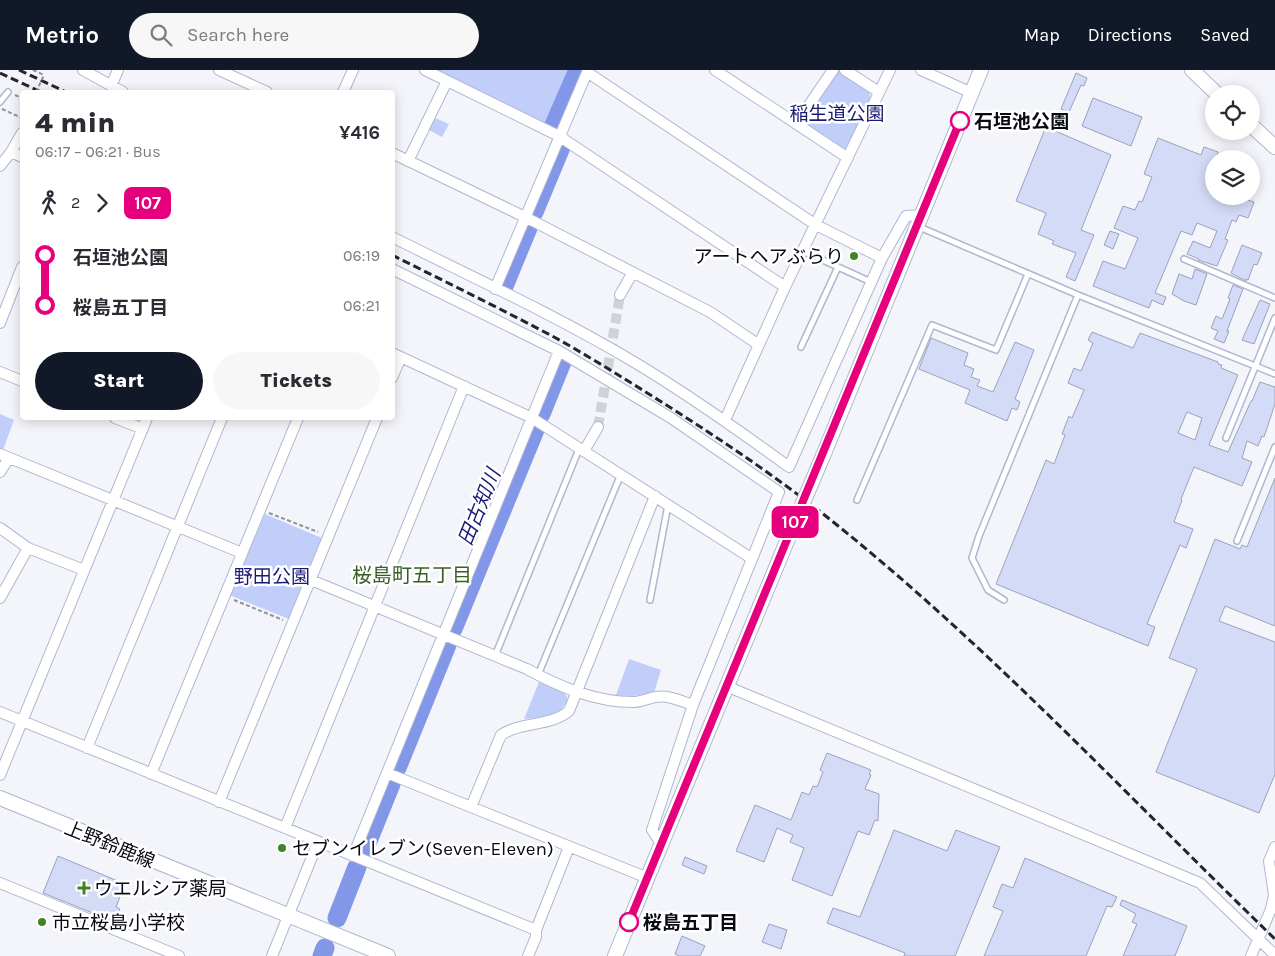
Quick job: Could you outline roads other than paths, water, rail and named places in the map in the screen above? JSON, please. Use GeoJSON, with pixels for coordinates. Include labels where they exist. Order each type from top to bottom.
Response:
{"type":"FeatureCollection","features":[{"type":"Feature","properties":{"kind":"main road"},"geometry":{"type":"LineString","coordinates":[[615,956],[981,70]]}},
{"type":"Feature","properties":{"kind":"main road"},"geometry":{"type":"LineString","coordinates":[[1192,70],[1208,85]]}},
{"type":"Feature","properties":{"kind":"main road"},"geometry":{"type":"LineString","coordinates":[[1260,133],[1275,147]]}},
{"type":"Feature","properties":{"kind":"main road","name":"上野鈴鹿線"},"geometry":{"type":"LineString","coordinates":[[0,798],[289,914],[388,956]]}},
{"type":"Feature","properties":{"kind":"street"},"geometry":{"type":"LineString","coordinates":[[83,70],[119,90]]}},
{"type":"Feature","properties":{"kind":"street"},"geometry":{"type":"LineString","coordinates":[[111,86],[118,70]]}},
{"type":"Feature","properties":{"kind":"street"},"geometry":{"type":"LineString","coordinates":[[219,70],[263,90]]}},
{"type":"Feature","properties":{"kind":"street"},"geometry":{"type":"LineString","coordinates":[[343,90],[354,70]]}},
{"type":"Feature","properties":{"kind":"street"},"geometry":{"type":"LineString","coordinates":[[425,70],[559,136],[785,286]]}},
{"type":"Feature","properties":{"kind":"street"},"geometry":{"type":"LineString","coordinates":[[715,70],[848,158]]}},
{"type":"Feature","properties":{"kind":"street"},"geometry":{"type":"LineString","coordinates":[[796,124],[833,70]]}},
{"type":"Feature","properties":{"kind":"street"},"geometry":{"type":"LineString","coordinates":[[845,70],[879,92]]}},
{"type":"Feature","properties":{"kind":"street"},"geometry":{"type":"LineString","coordinates":[[725,420],[785,286],[890,70]]}},
{"type":"Feature","properties":{"kind":"street"},"geometry":{"type":"LineString","coordinates":[[922,70],[972,93]]}},
{"type":"Feature","properties":{"kind":"street"},"geometry":{"type":"LineString","coordinates":[[496,289],[587,71],[816,225],[882,258]]}},
{"type":"Feature","properties":{"kind":"street"},"geometry":{"type":"LineString","coordinates":[[408,161],[447,81]]}},
{"type":"Feature","properties":{"kind":"street"},"geometry":{"type":"LineString","coordinates":[[0,166],[20,136]]}},
{"type":"Feature","properties":{"kind":"street"},"geometry":{"type":"LineString","coordinates":[[11,152],[20,156]]}},
{"type":"Feature","properties":{"kind":"street"},"geometry":{"type":"LineString","coordinates":[[395,154],[525,217],[710,312],[760,345]]}},
{"type":"Feature","properties":{"kind":"street"},"geometry":{"type":"LineString","coordinates":[[395,239],[563,322],[628,358],[725,420],[789,468],[882,258],[906,216],[919,220]]}},
{"type":"Feature","properties":{"kind":"street"},"geometry":{"type":"LineString","coordinates":[[395,270],[559,350],[671,418],[779,492],[693,705],[652,830],[662,845]]}},
{"type":"Feature","properties":{"kind":"street"},"geometry":{"type":"LineString","coordinates":[[0,323],[20,272]]}},
{"type":"Feature","properties":{"kind":"street"},"geometry":{"type":"LineString","coordinates":[[620,295],[633,272]]}},
{"type":"Feature","properties":{"kind":"street"},"geometry":{"type":"LineString","coordinates":[[353,856],[559,350]]}},
{"type":"Feature","properties":{"kind":"street"},"geometry":{"type":"LineString","coordinates":[[397,355],[532,418],[751,558]]}},
{"type":"Feature","properties":{"kind":"street"},"geometry":{"type":"LineString","coordinates":[[0,372],[20,380]]}},
{"type":"Feature","properties":{"kind":"street"},"geometry":{"type":"LineString","coordinates":[[285,828],[464,386]]}},
{"type":"Feature","properties":{"kind":"street"},"geometry":{"type":"LineString","coordinates":[[120,420],[142,429]]}},
{"type":"Feature","properties":{"kind":"street"},"geometry":{"type":"LineString","coordinates":[[0,775],[146,420]]}},
{"type":"Feature","properties":{"kind":"street"},"geometry":{"type":"LineString","coordinates":[[87,748],[221,420]]}},
{"type":"Feature","properties":{"kind":"street"},"geometry":{"type":"LineString","coordinates":[[152,774],[297,420]]}},
{"type":"Feature","properties":{"kind":"street"},"geometry":{"type":"LineString","coordinates":[[219,802],[375,420]]}},
{"type":"Feature","properties":{"kind":"street"},"geometry":{"type":"LineString","coordinates":[[582,450],[598,427]]}},
{"type":"Feature","properties":{"kind":"street"},"geometry":{"type":"LineString","coordinates":[[0,472],[5,456],[242,553]]}},
{"type":"Feature","properties":{"kind":"street"},"geometry":{"type":"LineString","coordinates":[[470,807],[501,735],[510,728],[561,717],[569,710],[655,496]]}},
{"type":"Feature","properties":{"kind":"street"},"geometry":{"type":"LineString","coordinates":[[0,528],[28,548],[84,570]]}},
{"type":"Feature","properties":{"kind":"street"},"geometry":{"type":"LineString","coordinates":[[0,598],[28,548]]}},
{"type":"Feature","properties":{"kind":"street"},"geometry":{"type":"LineString","coordinates":[[310,580],[444,634],[575,692],[613,700],[635,702],[657,697],[670,697],[693,705]]}},
{"type":"Feature","properties":{"kind":"street"},"geometry":{"type":"LineString","coordinates":[[726,686],[1200,883],[1275,955]]}},
{"type":"Feature","properties":{"kind":"street"},"geometry":{"type":"LineString","coordinates":[[0,712],[536,930]]}},
{"type":"Feature","properties":{"kind":"street"},"geometry":{"type":"LineString","coordinates":[[387,773],[648,878]]}},
{"type":"Feature","properties":{"kind":"street"},"geometry":{"type":"LineString","coordinates":[[272,956],[318,842]]}},
{"type":"Feature","properties":{"kind":"street"},"geometry":{"type":"LineString","coordinates":[[528,956],[536,937],[536,930],[570,847]]}},
{"type":"Feature","properties":{"kind":"street"},"geometry":{"type":"LineString","coordinates":[[1252,956],[1273,911],[1273,887],[1269,861],[1275,847]]}},
{"type":"Feature","properties":{"kind":"street"},"geometry":{"type":"LineString","coordinates":[[0,883],[180,956]]}},
{"type":"Feature","properties":{"kind":"lane"},"geometry":{"type":"LineString","coordinates":[[0,102],[8,92]]}},
{"type":"Feature","properties":{"kind":"lane"},"geometry":{"type":"LineString","coordinates":[[919,220],[1028,274],[1275,374]]}},
{"type":"Feature","properties":{"kind":"lane"},"geometry":{"type":"LineString","coordinates":[[803,251],[871,282]]}},
{"type":"Feature","properties":{"kind":"lane"},"geometry":{"type":"LineString","coordinates":[[1184,259],[1275,298]]}},
{"type":"Feature","properties":{"kind":"lane"},"geometry":{"type":"LineString","coordinates":[[801,347],[838,267]]}},
{"type":"Feature","properties":{"kind":"lane"},"geometry":{"type":"LineString","coordinates":[[857,500],[932,325],[996,350],[1028,274]]}},
{"type":"Feature","properties":{"kind":"lane"},"geometry":{"type":"LineString","coordinates":[[1004,600],[988,590],[972,558],[979,536],[1078,295]]}},
{"type":"Feature","properties":{"kind":"lane"},"geometry":{"type":"LineString","coordinates":[[1226,438],[1275,318]]}},
{"type":"Feature","properties":{"kind":"lane"},"geometry":{"type":"LineString","coordinates":[[1237,541],[1275,447]]}},
{"type":"Feature","properties":{"kind":"lane"},"geometry":{"type":"LineString","coordinates":[[495,656],[582,450]]}},
{"type":"Feature","properties":{"kind":"lane"},"geometry":{"type":"LineString","coordinates":[[538,675],[621,474]]}},
{"type":"Feature","properties":{"kind":"lane"},"geometry":{"type":"LineString","coordinates":[[650,600],[668,504]]}},
{"type":"Feature","properties":{"kind":"waterway","name":"田古知川"},"geometry":{"type":"LineString","coordinates":[[554,125],[578,70]]}},
{"type":"Feature","properties":{"kind":"waterway","name":"田古知川"},"geometry":{"type":"LineString","coordinates":[[534,212],[561,147],[560,145]]}},
{"type":"Feature","properties":{"kind":"waterway","name":"田古知川"},"geometry":{"type":"LineString","coordinates":[[504,286],[528,228]]}},
{"type":"Feature","properties":{"kind":"waterway","name":"田古知川"},"geometry":{"type":"LineString","coordinates":[[541,414],[562,362]]}},
{"type":"Feature","properties":{"kind":"waterway","name":"田古知川"},"geometry":{"type":"LineString","coordinates":[[453,629],[535,430]]}},
{"type":"Feature","properties":{"kind":"waterway","name":"田古知川"},"geometry":{"type":"LineString","coordinates":[[397,768],[447,645]]}},
{"type":"Feature","properties":{"kind":"waterway","name":"田古知川"},"geometry":{"type":"LineString","coordinates":[[364,851],[391,784]]}},
{"type":"Feature","properties":{"kind":"waterway","name":"田古知川"},"geometry":{"type":"LineString","coordinates":[[337,918],[357,867]]}},
{"type":"Feature","properties":{"kind":"waterway","name":"田古知川"},"geometry":{"type":"LineString","coordinates":[[322,956],[325,948]]}},
{"type":"Feature","properties":{"kind":"tunnel"},"geometry":{"type":"LineString","coordinates":[[598,427],[620,295]]}},
{"type":"Feature","properties":{"kind":"railway"},"geometry":{"type":"LineString","coordinates":[[19,70],[62,90]]}},
{"type":"Feature","properties":{"kind":"railway"},"geometry":{"type":"LineString","coordinates":[[0,73],[37,90]]}},
{"type":"Feature","properties":{"kind":"railway"},"geometry":{"type":"LineString","coordinates":[[395,257],[554,337],[594,360],[724,442],[807,501],[886,566],[1000,669],[1275,939]]}},
{"type":"Feature","properties":{"kind":"place","name":"石垣池公園"},"geometry":{"type":"Point","coordinates":[960,121]}},
{"type":"Feature","properties":{"kind":"place","name":"アートヘアぶらり"},"geometry":{"type":"Point","coordinates":[854,256]}},
{"type":"Feature","properties":{"kind":"place","name":"セブンイレブン(Seven-Eleven)"},"geometry":{"type":"Point","coordinates":[282,848]}},
{"type":"Feature","properties":{"kind":"place","name":"ウエルシア薬局"},"geometry":{"type":"Point","coordinates":[84,888]}},
{"type":"Feature","properties":{"kind":"place","name":"市立桜島小学校"},"geometry":{"type":"Point","coordinates":[42,922]}},
{"type":"Feature","properties":{"kind":"place","name":"桜島五丁目"},"geometry":{"type":"Point","coordinates":[629,922]}},
{"type":"Feature","properties":{"kind":"district","name":"桜島町五丁目"},"geometry":{"type":"Point","coordinates":[412,575]}},
{"type":"Feature","properties":{"kind":"park label","name":"稲生道公園"},"geometry":{"type":"Point","coordinates":[837,113]}},
{"type":"Feature","properties":{"kind":"park label","name":"野田公園"},"geometry":{"type":"Point","coordinates":[272,576]}}]}
